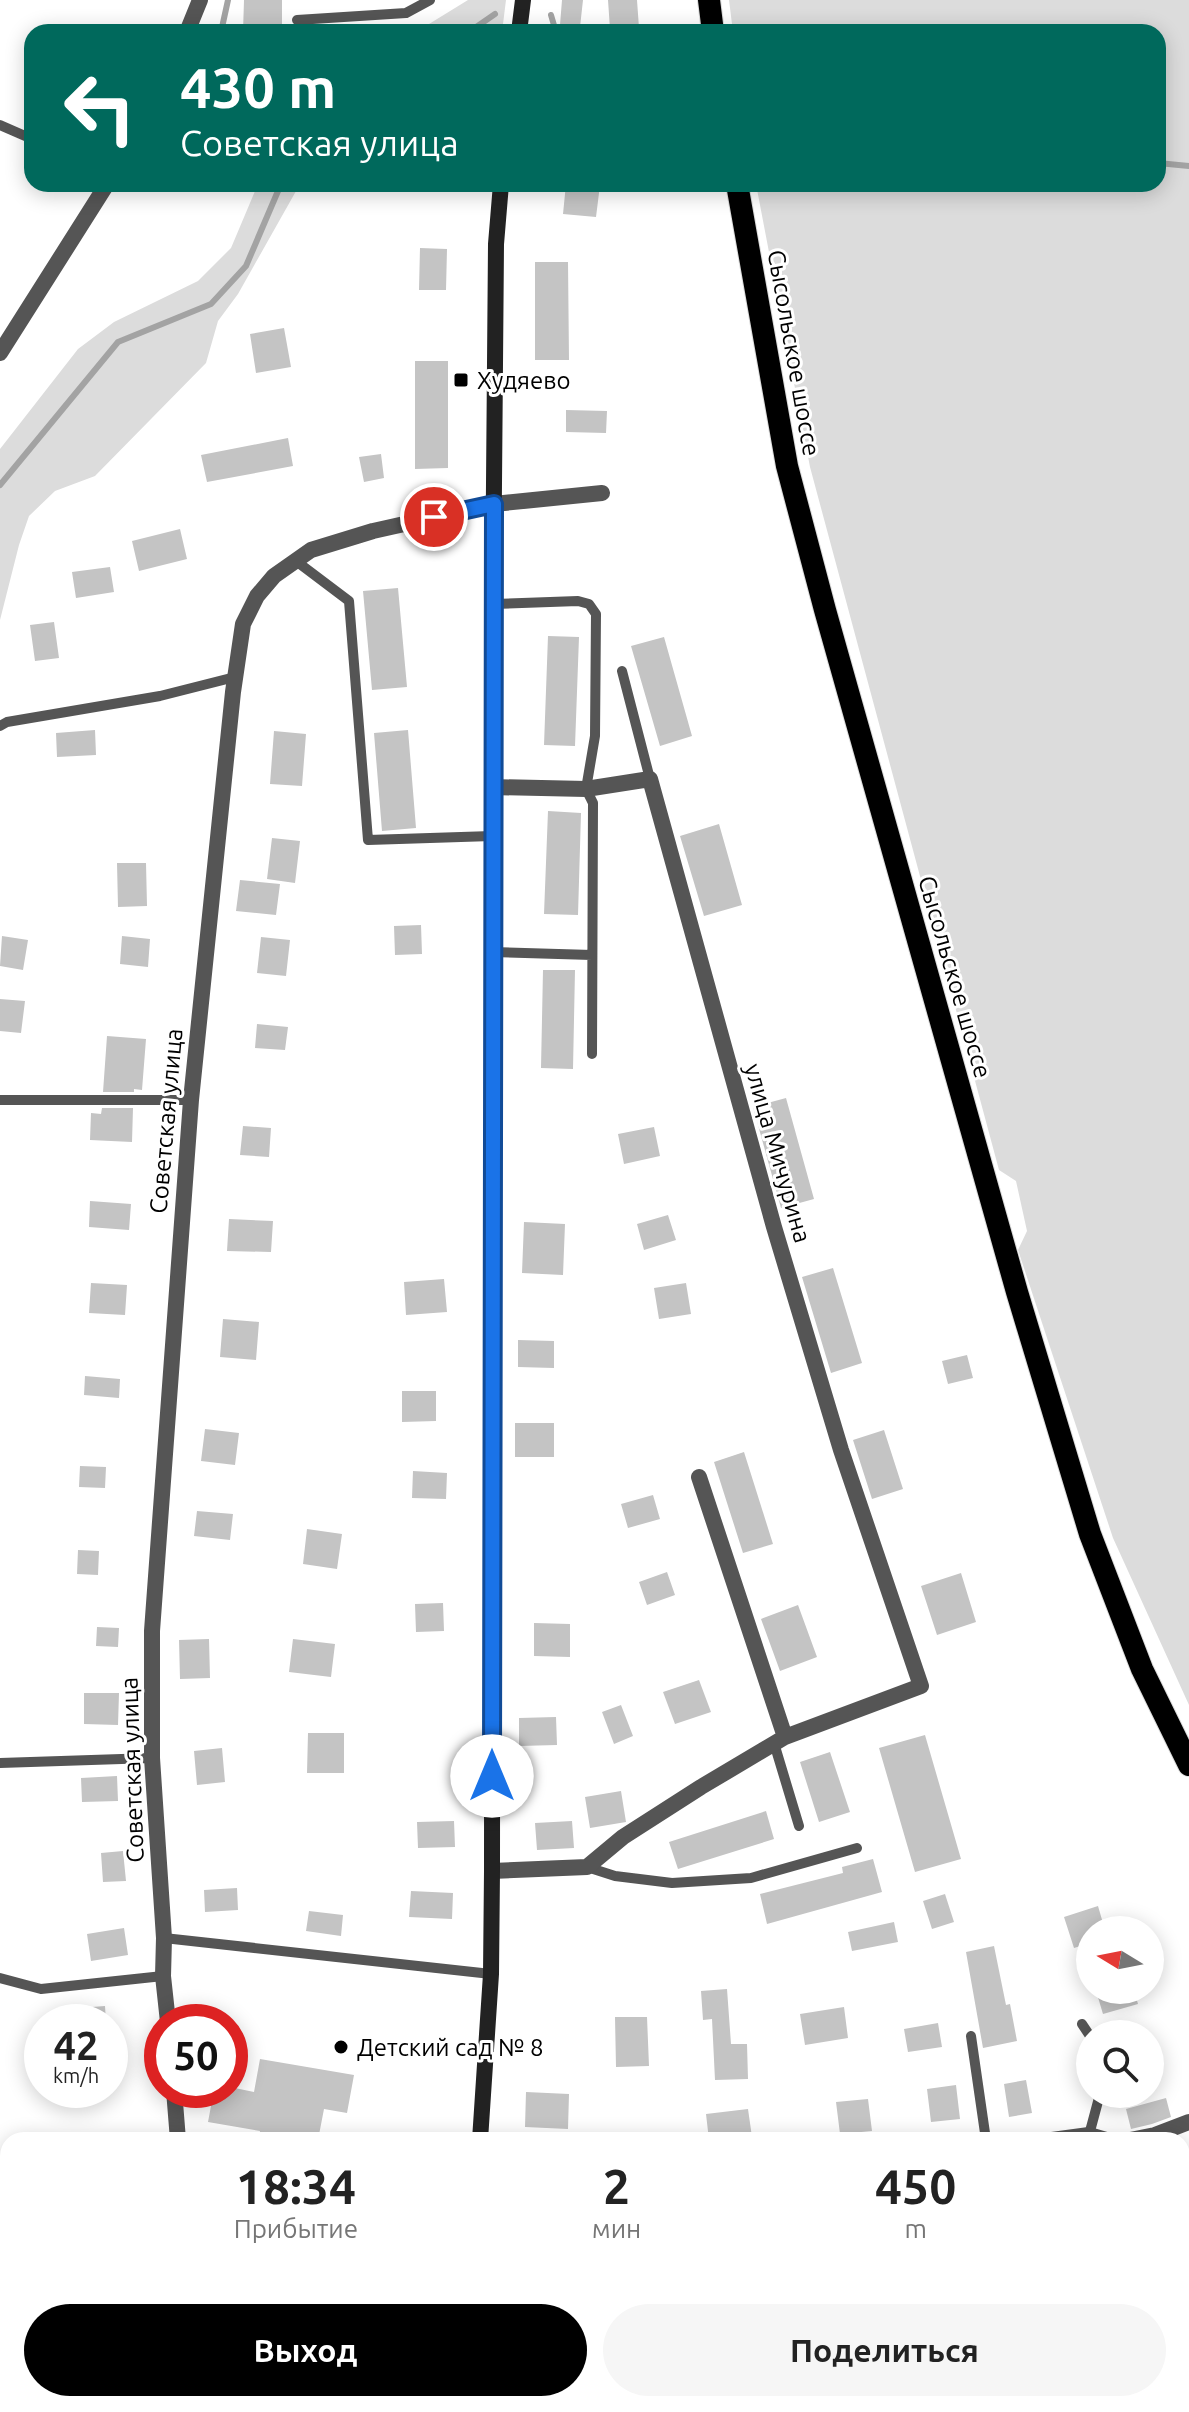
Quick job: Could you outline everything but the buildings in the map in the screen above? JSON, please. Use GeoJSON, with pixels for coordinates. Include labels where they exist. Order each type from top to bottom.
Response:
{"type":"FeatureCollection","features":[{"type":"Feature","properties":{"kind":"highway"},"geometry":{"type":"LineString","coordinates":[[709,0],[712,24]]}},
{"type":"Feature","properties":{"kind":"highway","name":"Сысольское шоссе"},"geometry":{"type":"LineString","coordinates":[[738,192],[787,466],[1017,1292],[1090,1534],[1142,1669],[1189,1765]]}},
{"type":"Feature","properties":{"kind":"main road"},"geometry":{"type":"LineString","coordinates":[[520,24],[523,0]]}},
{"type":"Feature","properties":{"kind":"main road"},"geometry":{"type":"LineString","coordinates":[[481,2132],[491,1974],[492,787],[496,244],[500,192]]}},
{"type":"Feature","properties":{"kind":"street"},"geometry":{"type":"LineString","coordinates":[[190,24],[200,0]]}},
{"type":"Feature","properties":{"kind":"street"},"geometry":{"type":"LineString","coordinates":[[0,353],[102,192]]}},
{"type":"Feature","properties":{"kind":"street","name":"Советская улица"},"geometry":{"type":"LineString","coordinates":[[166,2004],[152,1758],[152,1631],[191,1100],[243,624],[257,596],[274,576],[311,550],[373,531],[494,504],[602,493]]}},
{"type":"Feature","properties":{"kind":"street"},"geometry":{"type":"LineString","coordinates":[[492,787],[586,789],[650,779]]}},
{"type":"Feature","properties":{"kind":"street","name":"улица Мичурина"},"geometry":{"type":"LineString","coordinates":[[650,779],[778,1242],[841,1450],[921,1686],[780,1740]]}},
{"type":"Feature","properties":{"kind":"street"},"geometry":{"type":"LineString","coordinates":[[492,1871],[587,1867],[623,1837],[780,1740],[699,1477]]}},
{"type":"Feature","properties":{"kind":"street"},"geometry":{"type":"LineString","coordinates":[[175,2108],[177,2132]]}},
{"type":"Feature","properties":{"kind":"street"},"geometry":{"type":"LineString","coordinates":[[1163,2132],[1189,2122]]}},
{"type":"Feature","properties":{"kind":"lane"},"geometry":{"type":"LineString","coordinates":[[297,20],[406,13],[430,0]]}},
{"type":"Feature","properties":{"kind":"lane"},"geometry":{"type":"LineString","coordinates":[[0,125],[24,136]]}},
{"type":"Feature","properties":{"kind":"lane"},"geometry":{"type":"LineString","coordinates":[[296,561],[349,601],[368,840],[492,836]]}},
{"type":"Feature","properties":{"kind":"lane"},"geometry":{"type":"LineString","coordinates":[[493,604],[578,601],[589,604],[596,614],[595,736],[586,789],[593,803],[592,1054]]}},
{"type":"Feature","properties":{"kind":"lane"},"geometry":{"type":"LineString","coordinates":[[622,671],[650,779]]}},
{"type":"Feature","properties":{"kind":"lane"},"geometry":{"type":"LineString","coordinates":[[0,726],[7,722],[160,696],[235,677]]}},
{"type":"Feature","properties":{"kind":"lane"},"geometry":{"type":"LineString","coordinates":[[492,952],[592,955]]}},
{"type":"Feature","properties":{"kind":"lane"},"geometry":{"type":"LineString","coordinates":[[0,1100],[191,1100]]}},
{"type":"Feature","properties":{"kind":"lane"},"geometry":{"type":"LineString","coordinates":[[780,1740],[799,1826]]}},
{"type":"Feature","properties":{"kind":"lane"},"geometry":{"type":"LineString","coordinates":[[0,1763],[152,1758]]}},
{"type":"Feature","properties":{"kind":"lane"},"geometry":{"type":"LineString","coordinates":[[587,1867],[615,1876],[672,1883],[751,1878],[857,1848]]}},
{"type":"Feature","properties":{"kind":"lane"},"geometry":{"type":"LineString","coordinates":[[164,1938],[491,1974]]}},
{"type":"Feature","properties":{"kind":"lane"},"geometry":{"type":"LineString","coordinates":[[0,1978],[41,1989],[163,1976]]}},
{"type":"Feature","properties":{"kind":"lane"},"geometry":{"type":"LineString","coordinates":[[971,2036],[985,2132]]}},
{"type":"Feature","properties":{"kind":"lane"},"geometry":{"type":"LineString","coordinates":[[1090,2132],[1096,2108]]}},
{"type":"Feature","properties":{"kind":"shaded area"},"geometry":{"type":"Polygon","coordinates":[[[468,0],[506,0],[503,24],[429,24],[468,0]]]}},
{"type":"Feature","properties":{"kind":"shaded area"},"geometry":{"type":"Polygon","coordinates":[[[729,0],[1189,0],[1189,1705],[1113,1538],[1018,1250],[1027,1231],[1016,1181],[999,1170],[810,467],[758,192],[1166,192],[1166,24],[732,24],[729,0]]]}},
{"type":"Feature","properties":{"kind":"shaded area"},"geometry":{"type":"Polygon","coordinates":[[[255,192],[295,192],[238,294],[218,321],[206,363],[95,476],[55,491],[29,516],[0,620],[0,449],[78,349],[114,322],[198,281],[231,248],[255,192]]]}},
{"type":"Feature","properties":{"kind":"waterway"},"geometry":{"type":"LineString","coordinates":[[223,24],[228,0]]}},
{"type":"Feature","properties":{"kind":"waterway"},"geometry":{"type":"LineString","coordinates":[[481,24],[495,14]]}},
{"type":"Feature","properties":{"kind":"waterway"},"geometry":{"type":"LineString","coordinates":[[551,15],[554,24]]}},
{"type":"Feature","properties":{"kind":"waterway"},"geometry":{"type":"LineString","coordinates":[[1166,164],[1189,166]]}},
{"type":"Feature","properties":{"kind":"waterway"},"geometry":{"type":"LineString","coordinates":[[0,485],[118,342],[211,304],[246,266],[278,192]]}},
{"type":"Feature","properties":{"kind":"place","name":"Худяево"},"geometry":{"type":"Point","coordinates":[461,380]}},
{"type":"Feature","properties":{"kind":"place","name":"Детский сад № 8"},"geometry":{"type":"Point","coordinates":[341,2047]}},
{"type":"Feature","properties":{"kind":"route"},"geometry":{"type":"LineString","coordinates":[[434,517],[494,504],[492,1776]]}}]}
